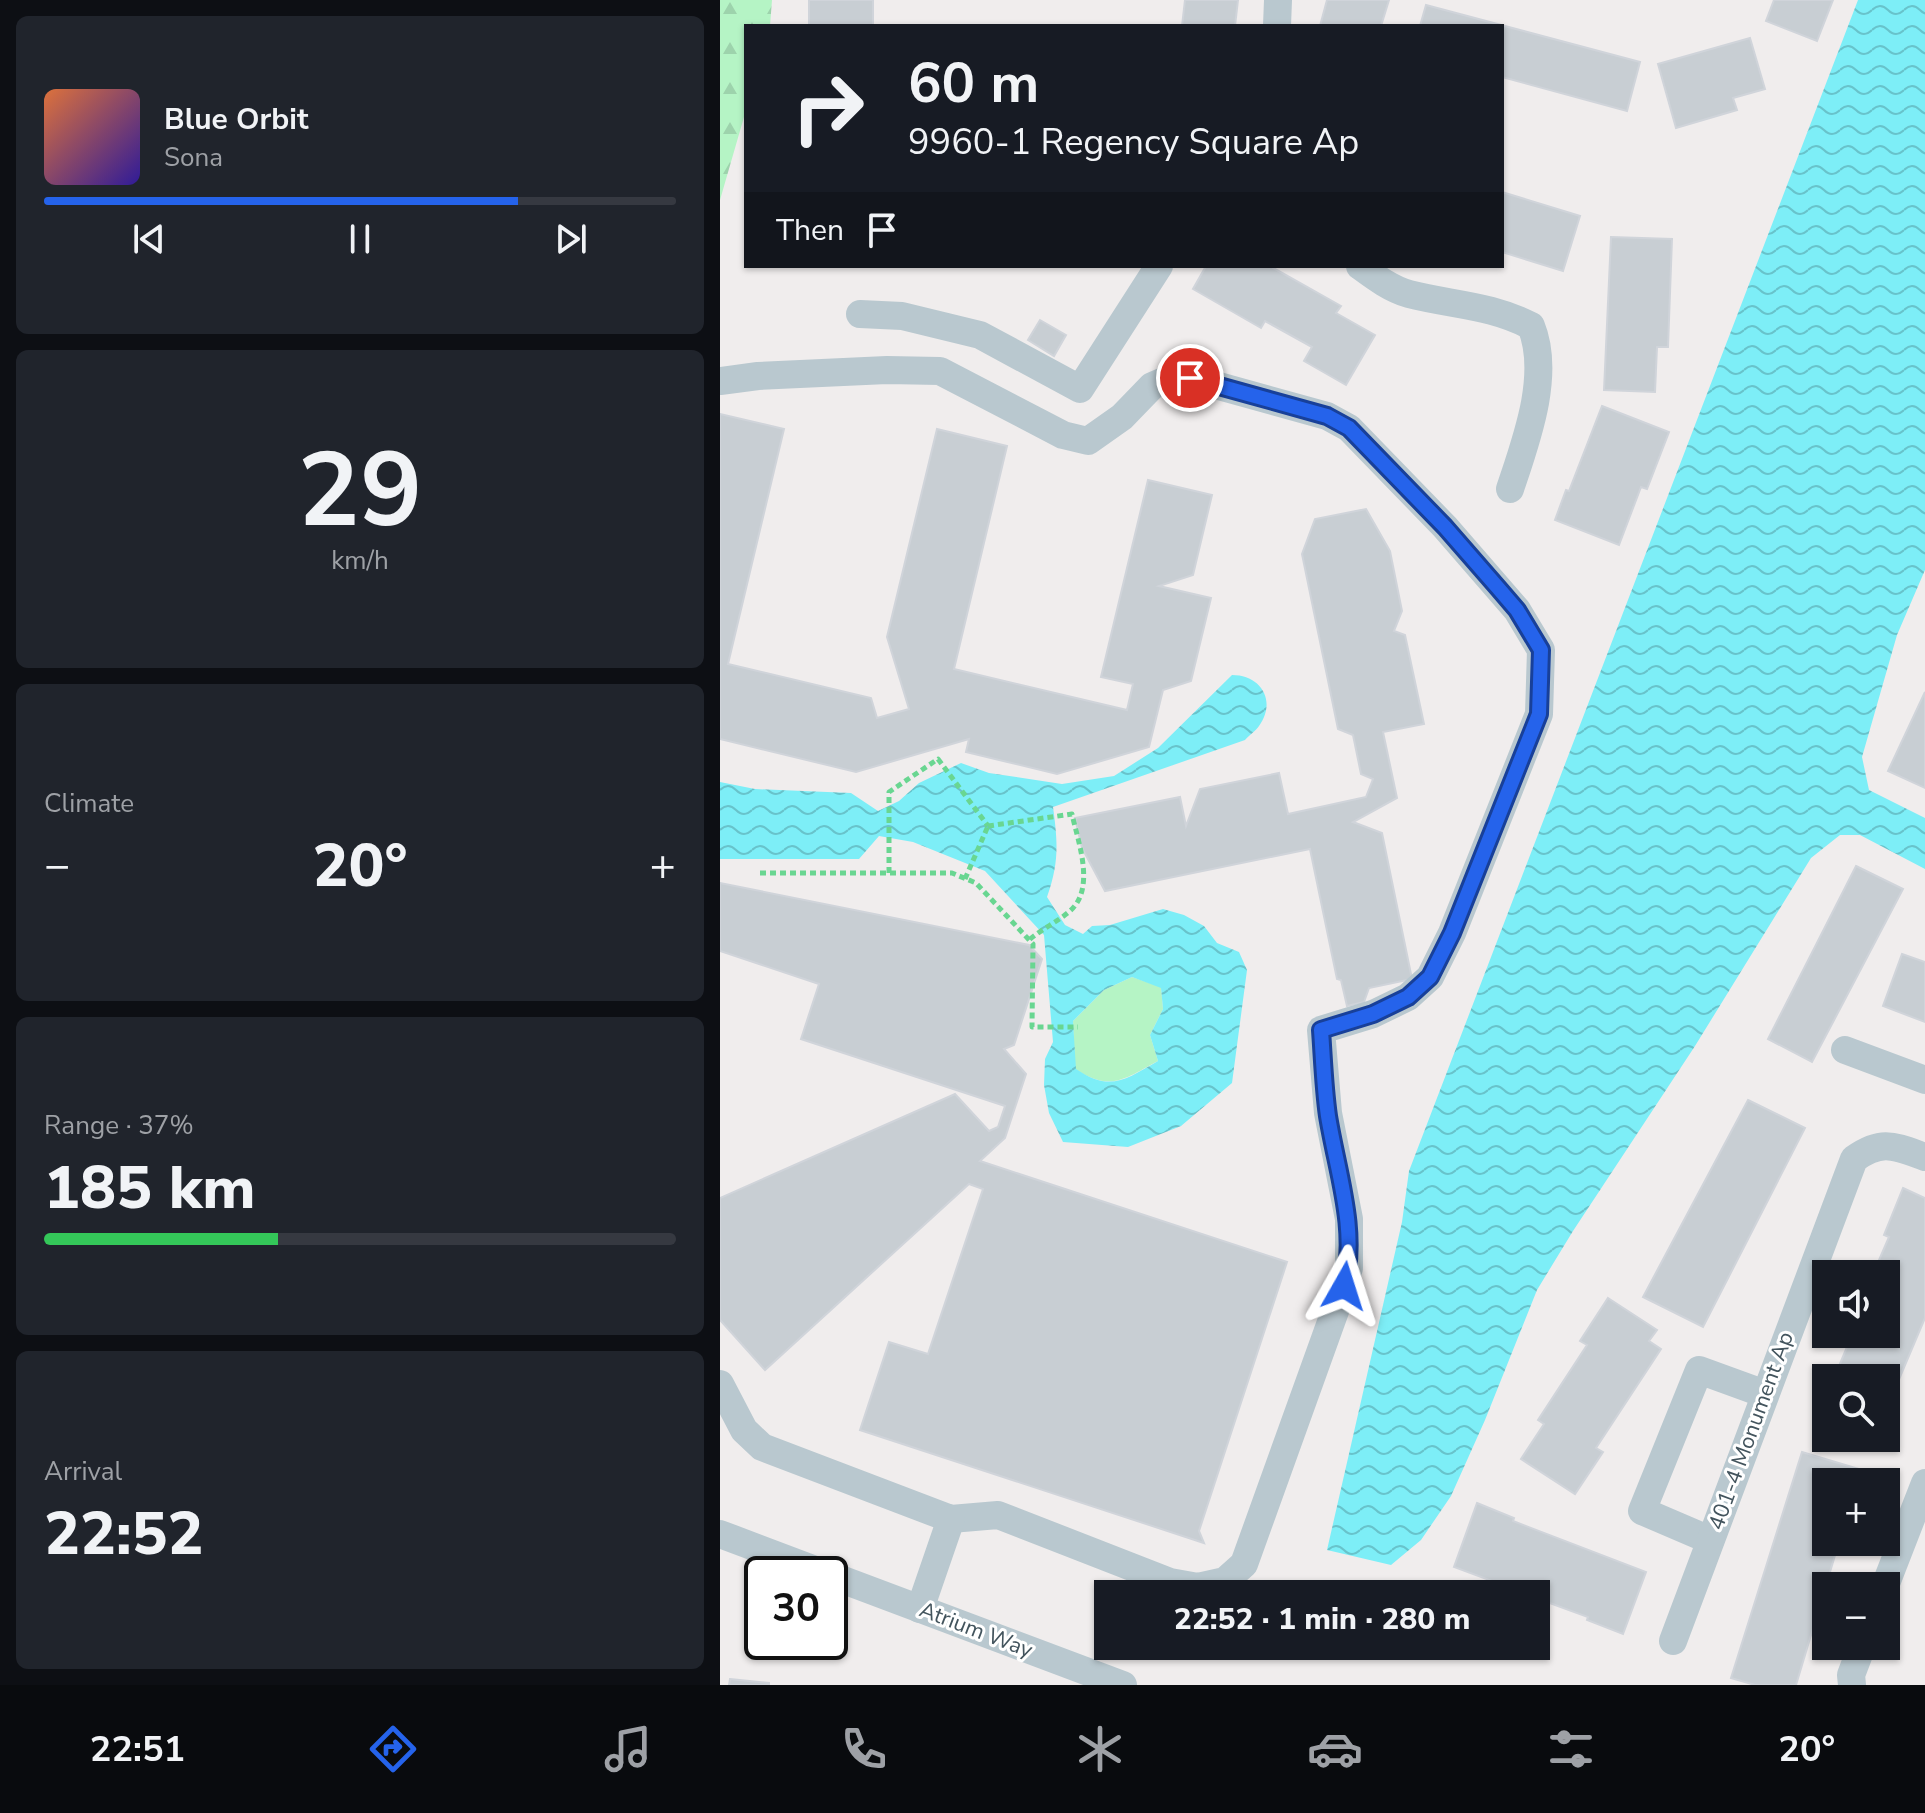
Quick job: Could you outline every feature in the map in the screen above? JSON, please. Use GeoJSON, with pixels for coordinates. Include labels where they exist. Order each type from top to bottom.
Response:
{"type":"FeatureCollection","features":[{"type":"Feature","properties":{"kind":"street"},"geometry":{"type":"LineString","coordinates":[[1277,24],[1278,0]]}},
{"type":"Feature","properties":{"kind":"street"},"geometry":{"type":"LineString","coordinates":[[860,314],[902,316],[980,335],[1080,389],[1158,268]]}},
{"type":"Feature","properties":{"kind":"street"},"geometry":{"type":"LineString","coordinates":[[1363,268],[1382,282],[1407,293],[1506,313],[1531,326],[1538,342],[1535,412],[1510,489]]}},
{"type":"Feature","properties":{"kind":"street"},"geometry":{"type":"LineString","coordinates":[[720,381],[787,375],[940,371],[1063,435],[1088,441],[1122,417],[1152,386],[1166,380],[1190,378],[1327,416],[1349,428],[1445,527],[1517,610],[1541,650],[1539,714],[1452,933],[1430,977],[1408,997],[1373,1014],[1321,1030],[1328,1113],[1349,1219],[1349,1268],[1294,1431],[1244,1564],[1225,1581],[1198,1587],[1170,1582],[998,1515],[951,1519],[762,1447],[744,1430],[720,1384]]}},
{"type":"Feature","properties":{"kind":"street"},"geometry":{"type":"LineString","coordinates":[[1845,1050],[1925,1080]]}},
{"type":"Feature","properties":{"kind":"street","name":"401-4 Monument Ap"},"geometry":{"type":"LineString","coordinates":[[1673,1641],[1854,1159],[1868,1148],[1889,1144],[1925,1157]]}},
{"type":"Feature","properties":{"kind":"street"},"geometry":{"type":"LineString","coordinates":[[1710,1540],[1642,1511],[1699,1370],[1765,1394]]}},
{"type":"Feature","properties":{"kind":"street"},"geometry":{"type":"LineString","coordinates":[[1890,1572],[1925,1483]]}},
{"type":"Feature","properties":{"kind":"street"},"geometry":{"type":"LineString","coordinates":[[920,1609],[951,1519]]}},
{"type":"Feature","properties":{"kind":"street","name":"Atrium Way"},"geometry":{"type":"LineString","coordinates":[[720,1534],[778,1556]]}},
{"type":"Feature","properties":{"kind":"street","name":"Atrium Way"},"geometry":{"type":"LineString","coordinates":[[848,1582],[1123,1685]]}},
{"type":"Feature","properties":{"kind":"street"},"geometry":{"type":"LineString","coordinates":[[1852,1685],[1851,1675],[1857,1660]]}},
{"type":"Feature","properties":{"kind":"path"},"geometry":{"type":"LineString","coordinates":[[889,873],[889,792],[938,759],[988,826]]}},
{"type":"Feature","properties":{"kind":"path"},"geometry":{"type":"LineString","coordinates":[[988,826],[1072,814],[1084,877],[1073,908],[1029,940]]}},
{"type":"Feature","properties":{"kind":"path"},"geometry":{"type":"LineString","coordinates":[[965,879],[988,826]]}},
{"type":"Feature","properties":{"kind":"path"},"geometry":{"type":"LineString","coordinates":[[760,873],[952,873],[976,883],[1033,944],[1032,1027],[1078,1027]]}},
{"type":"Feature","properties":{"kind":"green space"},"geometry":{"type":"Polygon","coordinates":[[[720,0],[772,0],[770,24],[744,24],[744,117],[720,200],[720,0]]]}},
{"type":"Feature","properties":{"kind":"green space"},"geometry":{"type":"Polygon","coordinates":[[[1132,977],[1161,987],[1163,1009],[1150,1035],[1158,1061],[1126,1078],[1098,1080],[1075,1069],[1073,1021],[1104,990],[1132,977]]]}},
{"type":"Feature","properties":{"kind":"water"},"geometry":{"type":"Polygon","coordinates":[[[1858,0],[1925,0],[1925,570],[1897,635],[1862,757],[1869,790],[1925,818],[1925,869],[1860,835],[1840,835],[1811,858],[1695,1046],[1537,1290],[1451,1496],[1421,1540],[1391,1565],[1327,1550],[1402,1222],[1409,1171],[1858,0]]]}},
{"type":"Feature","properties":{"kind":"water"},"geometry":{"type":"Polygon","coordinates":[[[1232,675],[1251,679],[1263,691],[1266,699],[1264,717],[1245,740],[1053,807],[1056,853],[1047,897],[1065,925],[1083,934],[1092,926],[1110,925],[1163,909],[1184,915],[1204,926],[1217,943],[1239,952],[1247,970],[1232,1083],[1181,1126],[1128,1147],[1063,1142],[1049,1113],[1044,1085],[1045,1059],[1053,1042],[1044,935],[985,871],[913,842],[879,836],[859,859],[720,859],[720,782],[755,789],[851,793],[878,811],[899,801],[919,783],[961,763],[989,773],[1062,784],[1114,776],[1158,748],[1232,675]],[[1132,977],[1104,990],[1073,1021],[1076,1069],[1108,1082],[1127,1078],[1158,1061],[1150,1035],[1163,1009],[1161,988],[1132,977]]]}},
{"type":"Feature","properties":{"kind":"building"},"geometry":{"type":"Polygon","coordinates":[[[809,0],[873,0],[873,24],[809,24],[809,0]]]}},
{"type":"Feature","properties":{"kind":"building"},"geometry":{"type":"Polygon","coordinates":[[[1185,0],[1238,0],[1235,24],[1182,24],[1185,0]]]}},
{"type":"Feature","properties":{"kind":"building"},"geometry":{"type":"Polygon","coordinates":[[[1327,0],[1389,0],[1382,24],[1321,24],[1327,0]]]}},
{"type":"Feature","properties":{"kind":"building"},"geometry":{"type":"Polygon","coordinates":[[[1774,0],[1833,0],[1817,41],[1766,21],[1774,0]]]}},
{"type":"Feature","properties":{"kind":"building"},"geometry":{"type":"Polygon","coordinates":[[[1426,5],[1497,24],[1421,24],[1426,5]]]}},
{"type":"Feature","properties":{"kind":"building"},"geometry":{"type":"Polygon","coordinates":[[[1504,26],[1640,62],[1627,111],[1504,78],[1504,26]]]}},
{"type":"Feature","properties":{"kind":"building"},"geometry":{"type":"Polygon","coordinates":[[[1750,38],[1765,89],[1733,98],[1737,110],[1676,128],[1658,64],[1750,38]]]}},
{"type":"Feature","properties":{"kind":"building"},"geometry":{"type":"Polygon","coordinates":[[[1504,193],[1580,216],[1563,271],[1504,253],[1504,193]]]}},
{"type":"Feature","properties":{"kind":"building"},"geometry":{"type":"Polygon","coordinates":[[[1611,237],[1672,239],[1668,347],[1657,347],[1655,392],[1604,390],[1611,237]]]}},
{"type":"Feature","properties":{"kind":"building"},"geometry":{"type":"Polygon","coordinates":[[[1205,268],[1274,268],[1341,306],[1336,313],[1375,335],[1346,385],[1304,361],[1312,347],[1265,321],[1261,328],[1193,289],[1205,268]]]}},
{"type":"Feature","properties":{"kind":"building"},"geometry":{"type":"Polygon","coordinates":[[[1040,320],[1066,335],[1054,356],[1028,340],[1040,320]]]}},
{"type":"Feature","properties":{"kind":"building"},"geometry":{"type":"Polygon","coordinates":[[[1602,406],[1669,432],[1647,489],[1641,487],[1619,545],[1555,520],[1602,406]]]}},
{"type":"Feature","properties":{"kind":"building"},"geometry":{"type":"Polygon","coordinates":[[[720,414],[784,429],[728,664],[871,698],[877,718],[909,709],[887,637],[937,429],[1007,446],[954,669],[1127,710],[1133,684],[1101,677],[1148,480],[1212,495],[1193,575],[1159,586],[1211,598],[1191,681],[1163,690],[1149,747],[1057,774],[966,752],[969,739],[856,772],[720,739],[720,414]]]}},
{"type":"Feature","properties":{"kind":"building"},"geometry":{"type":"Polygon","coordinates":[[[1366,509],[1390,551],[1402,611],[1394,631],[1405,635],[1424,724],[1383,732],[1397,798],[1353,822],[1382,833],[1412,979],[1369,988],[1364,1002],[1347,1006],[1341,980],[1337,979],[1310,849],[1105,891],[1082,848],[1075,818],[1180,797],[1186,826],[1200,789],[1279,773],[1288,814],[1366,797],[1373,779],[1361,774],[1353,735],[1338,729],[1302,554],[1315,519],[1366,509]]]}},
{"type":"Feature","properties":{"kind":"building"},"geometry":{"type":"Polygon","coordinates":[[[1925,692],[1925,788],[1888,771],[1925,692]]]}},
{"type":"Feature","properties":{"kind":"building"},"geometry":{"type":"Polygon","coordinates":[[[1856,866],[1903,889],[1812,1062],[1768,1039],[1856,866]]]}},
{"type":"Feature","properties":{"kind":"building"},"geometry":{"type":"Polygon","coordinates":[[[720,883],[1029,945],[1042,959],[1014,1045],[1004,1049],[1026,1074],[1005,1138],[980,1161],[1287,1262],[1199,1531],[1204,1543],[860,1430],[889,1342],[928,1354],[983,1189],[969,1184],[765,1370],[720,1320],[720,1198],[955,1094],[989,1131],[998,1127],[1005,1106],[801,1039],[819,984],[720,951],[720,883]]]}},
{"type":"Feature","properties":{"kind":"building"},"geometry":{"type":"Polygon","coordinates":[[[1902,954],[1925,962],[1925,1022],[1883,1006],[1902,954]]]}},
{"type":"Feature","properties":{"kind":"building"},"geometry":{"type":"Polygon","coordinates":[[[1748,1100],[1805,1128],[1703,1327],[1643,1297],[1748,1100]]]}},
{"type":"Feature","properties":{"kind":"building"},"geometry":{"type":"Polygon","coordinates":[[[1903,1188],[1925,1198],[1925,1318],[1900,1377],[1900,1364],[1840,1364],[1847,1348],[1900,1348],[1900,1260],[1879,1260],[1889,1237],[1884,1235],[1903,1188]]]}},
{"type":"Feature","properties":{"kind":"building"},"geometry":{"type":"Polygon","coordinates":[[[1608,1298],[1657,1330],[1649,1341],[1661,1349],[1596,1448],[1603,1452],[1575,1494],[1521,1459],[1544,1424],[1538,1420],[1587,1345],[1580,1341],[1608,1298]]]}},
{"type":"Feature","properties":{"kind":"building"},"geometry":{"type":"Polygon","coordinates":[[[1802,1452],[1855,1468],[1812,1468],[1812,1556],[1835,1556],[1830,1572],[1812,1572],[1812,1632],[1796,1685],[1755,1685],[1731,1678],[1802,1452]]]}},
{"type":"Feature","properties":{"kind":"building"},"geometry":{"type":"Polygon","coordinates":[[[1477,1503],[1514,1518],[1513,1521],[1646,1572],[1623,1634],[1550,1603],[1550,1580],[1489,1580],[1454,1567],[1477,1503]]]}},
{"type":"Feature","properties":{"kind":"building"},"geometry":{"type":"Polygon","coordinates":[[[730,1679],[769,1683],[769,1685],[729,1685],[730,1679]]]}},
{"type":"Feature","properties":{"kind":"route"},"geometry":{"type":"LineString","coordinates":[[1190,378],[1327,416],[1349,428],[1445,527],[1499,589],[1517,610],[1541,650],[1539,714],[1452,933],[1430,977],[1408,997],[1373,1014],[1321,1030],[1328,1113],[1349,1219],[1349,1268],[1344,1286]]}}]}
